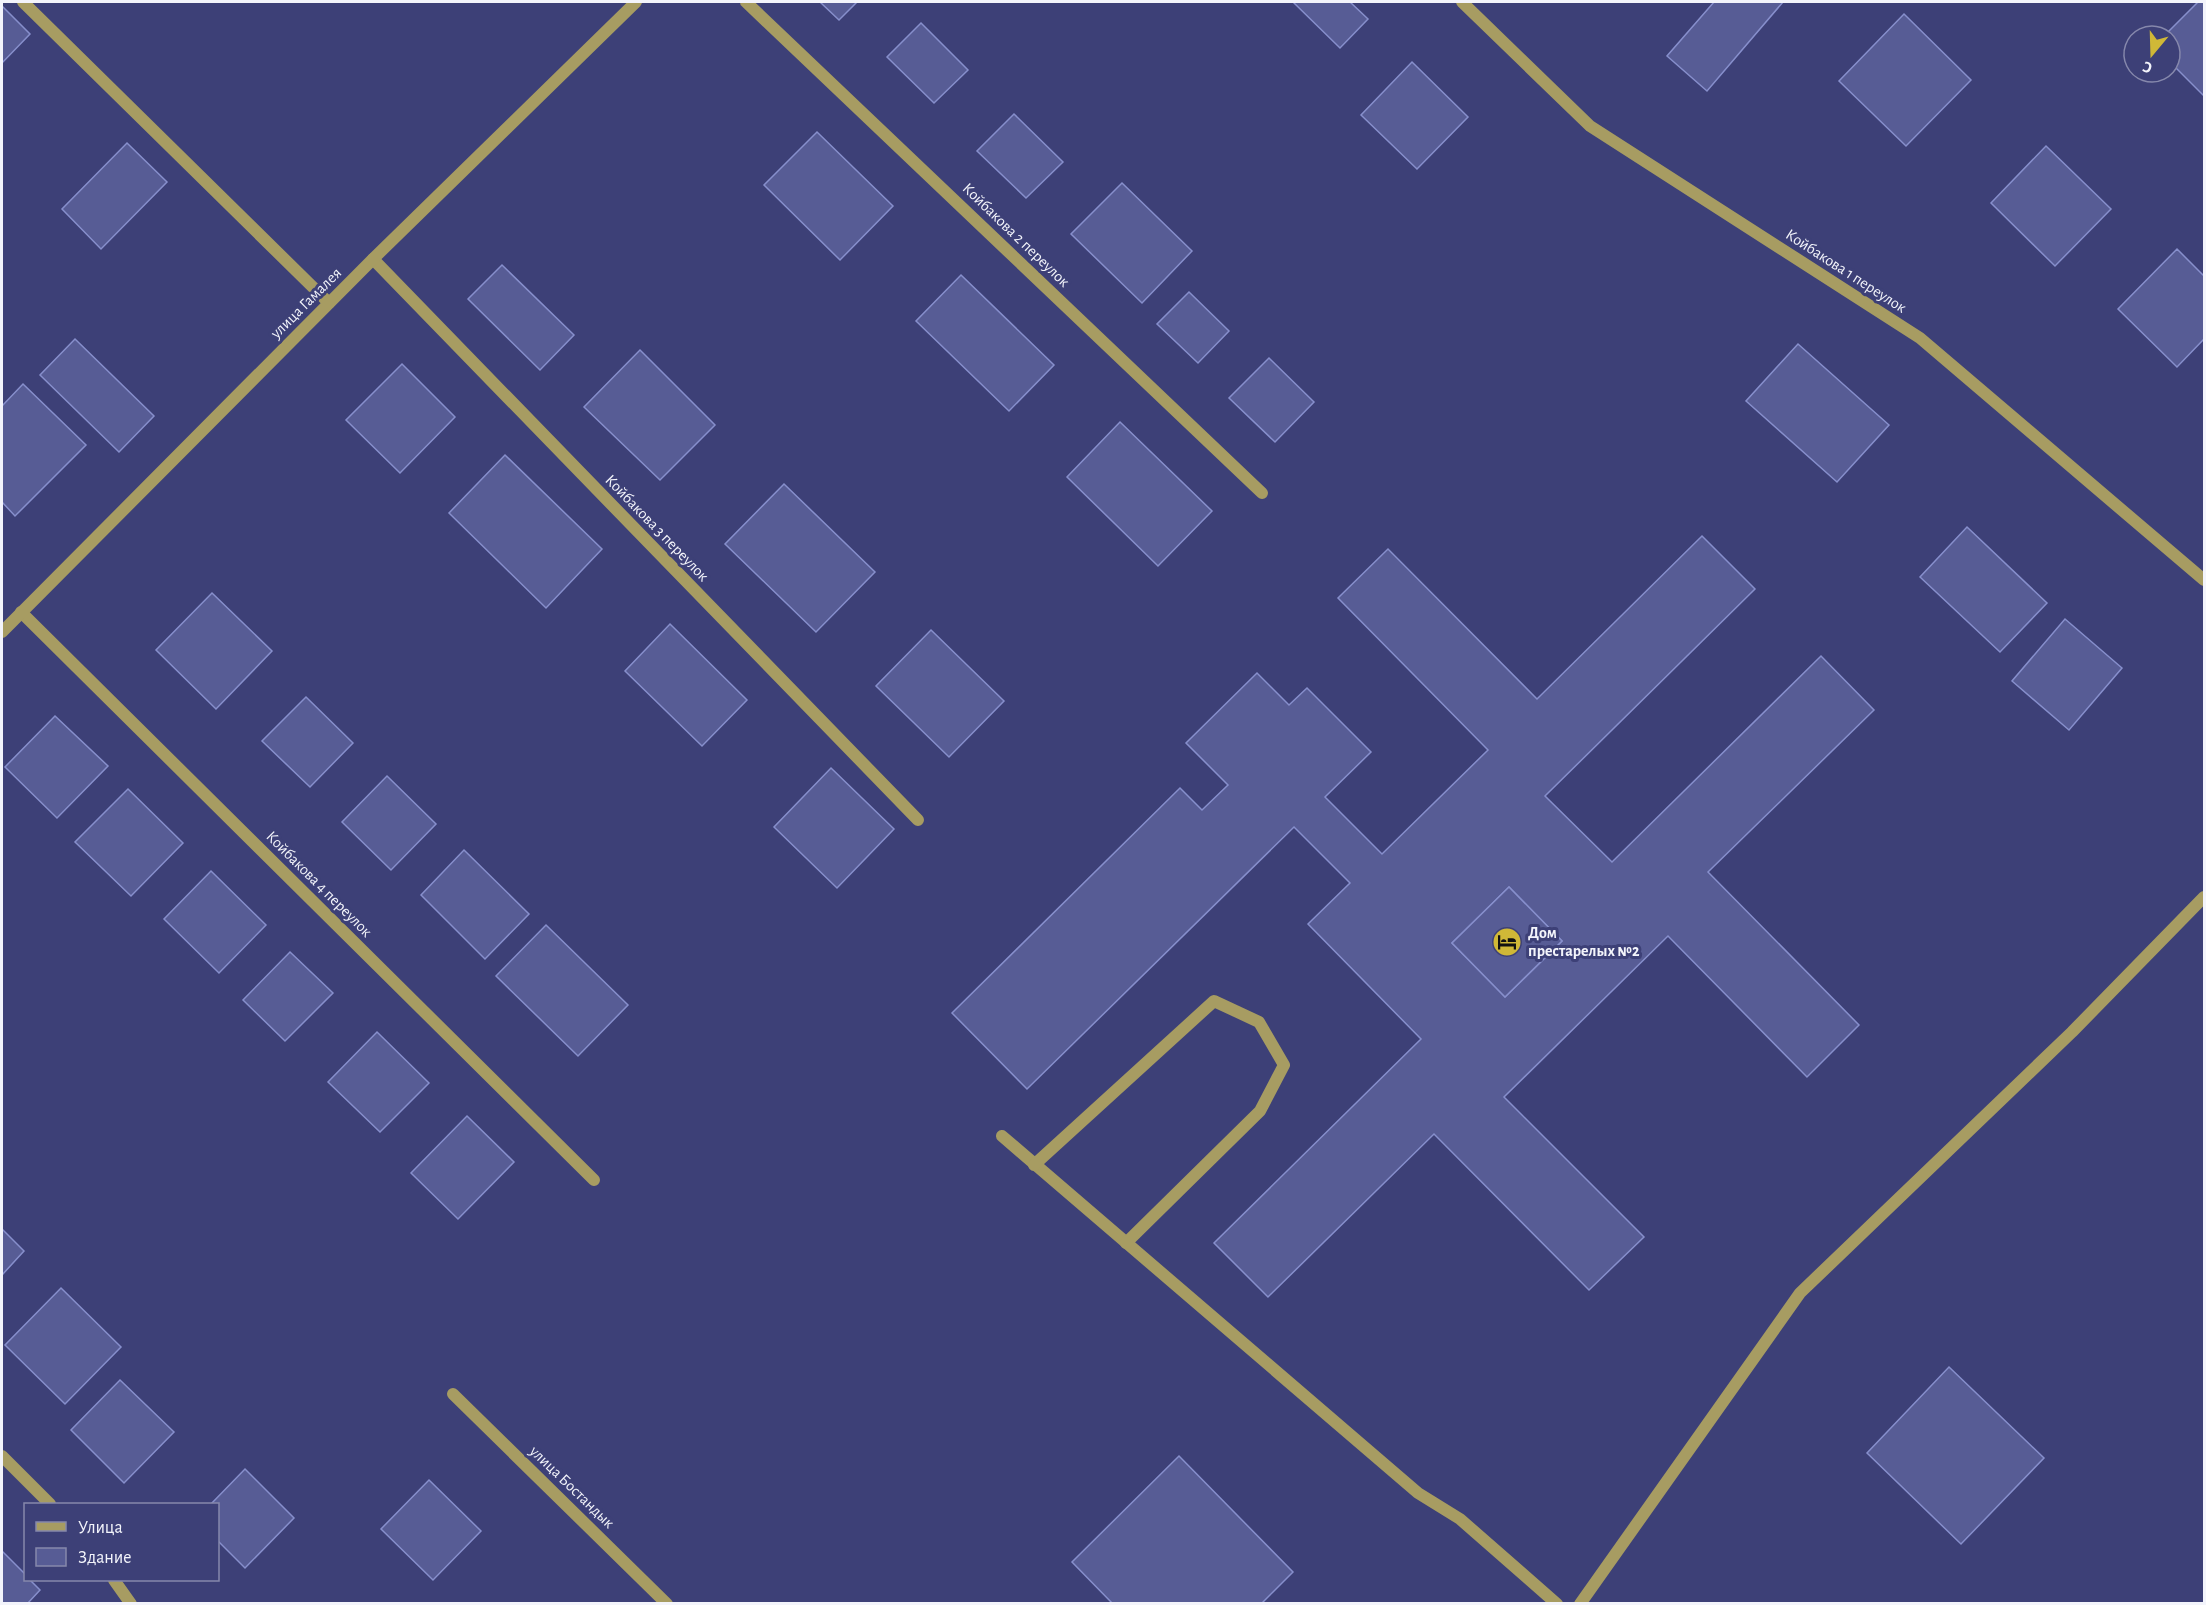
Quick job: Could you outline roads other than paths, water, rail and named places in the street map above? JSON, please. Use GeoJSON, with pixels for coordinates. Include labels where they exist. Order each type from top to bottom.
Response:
{"type":"FeatureCollection","features":[{"type":"Feature","properties":{"kind":"street"},"geometry":{"type":"LineString","coordinates":[[23,2],[329,303]]}},
{"type":"Feature","properties":{"kind":"street","name":"улица Гамалея"},"geometry":{"type":"LineString","coordinates":[[2,632],[373,259],[636,2]]}},
{"type":"Feature","properties":{"kind":"street","name":"Койбакова 2 переулок"},"geometry":{"type":"LineString","coordinates":[[746,2],[1262,493]]}},
{"type":"Feature","properties":{"kind":"street","name":"Койбакова 1 переулок"},"geometry":{"type":"LineString","coordinates":[[1462,2],[1590,126],[1920,338],[2205,580]]}},
{"type":"Feature","properties":{"kind":"street","name":"Койбакова 3 переулок"},"geometry":{"type":"LineString","coordinates":[[373,259],[918,820]]}},
{"type":"Feature","properties":{"kind":"street","name":"Койбакова 4 переулок"},"geometry":{"type":"LineString","coordinates":[[21,612],[594,1180]]}},
{"type":"Feature","properties":{"kind":"street"},"geometry":{"type":"LineString","coordinates":[[1580,1604],[1800,1293],[2072,1032],[2205,897]]}},
{"type":"Feature","properties":{"kind":"street"},"geometry":{"type":"LineString","coordinates":[[1034,1165],[1214,1001],[1259,1022],[1284,1065],[1260,1110],[1126,1243]]}},
{"type":"Feature","properties":{"kind":"street"},"geometry":{"type":"LineString","coordinates":[[1002,1136],[1418,1493],[1460,1519],[1557,1604]]}},
{"type":"Feature","properties":{"kind":"street","name":"улица Бостандык"},"geometry":{"type":"LineString","coordinates":[[453,1394],[667,1604]]}},
{"type":"Feature","properties":{"kind":"street"},"geometry":{"type":"LineString","coordinates":[[2,1456],[49,1503]]}},
{"type":"Feature","properties":{"kind":"street"},"geometry":{"type":"LineString","coordinates":[[115,1581],[131,1604]]}},
{"type":"Feature","properties":{"kind":"place","name":"Дом престарелых №2"},"geometry":{"type":"Point","coordinates":[1507,942]}}]}
